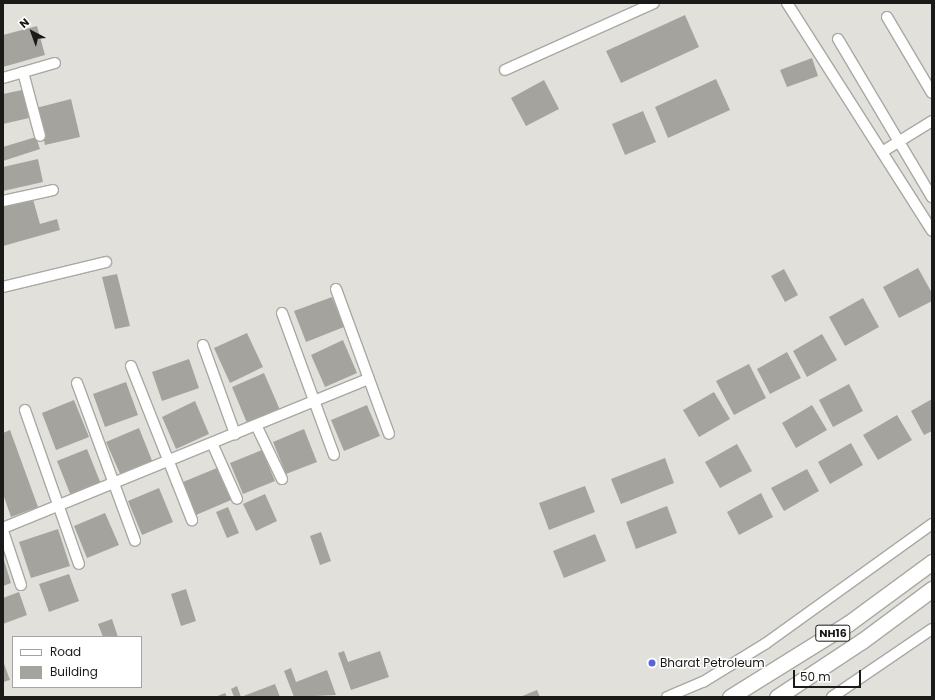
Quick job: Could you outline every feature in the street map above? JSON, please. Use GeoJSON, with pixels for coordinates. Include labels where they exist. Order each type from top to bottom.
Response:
{"type":"FeatureCollection","features":[{"type":"Feature","properties":{"kind":"highway","name":"NH16"},"geometry":{"type":"LineString","coordinates":[[730,697],[849,623],[932,562]]}},
{"type":"Feature","properties":{"kind":"highway","name":"NH16"},"geometry":{"type":"LineString","coordinates":[[777,697],[862,641],[932,590]]}},
{"type":"Feature","properties":{"kind":"street"},"geometry":{"type":"LineString","coordinates":[[505,70],[654,3]]}},
{"type":"Feature","properties":{"kind":"street"},"geometry":{"type":"LineString","coordinates":[[787,3],[932,231]]}},
{"type":"Feature","properties":{"kind":"street"},"geometry":{"type":"LineString","coordinates":[[888,17],[932,93]]}},
{"type":"Feature","properties":{"kind":"street"},"geometry":{"type":"LineString","coordinates":[[838,39],[932,197]]}},
{"type":"Feature","properties":{"kind":"street"},"geometry":{"type":"LineString","coordinates":[[3,78],[55,63]]}},
{"type":"Feature","properties":{"kind":"street"},"geometry":{"type":"LineString","coordinates":[[23,72],[40,136]]}},
{"type":"Feature","properties":{"kind":"street"},"geometry":{"type":"LineString","coordinates":[[882,152],[932,121]]}},
{"type":"Feature","properties":{"kind":"street"},"geometry":{"type":"LineString","coordinates":[[3,201],[53,190]]}},
{"type":"Feature","properties":{"kind":"street"},"geometry":{"type":"LineString","coordinates":[[3,287],[106,262]]}},
{"type":"Feature","properties":{"kind":"street"},"geometry":{"type":"LineString","coordinates":[[336,289],[389,434]]}},
{"type":"Feature","properties":{"kind":"street"},"geometry":{"type":"LineString","coordinates":[[282,313],[334,455]]}},
{"type":"Feature","properties":{"kind":"street"},"geometry":{"type":"LineString","coordinates":[[203,345],[235,434]]}},
{"type":"Feature","properties":{"kind":"street"},"geometry":{"type":"LineString","coordinates":[[131,366],[192,520]]}},
{"type":"Feature","properties":{"kind":"street"},"geometry":{"type":"LineString","coordinates":[[21,586],[3,530],[369,379]]}},
{"type":"Feature","properties":{"kind":"street"},"geometry":{"type":"LineString","coordinates":[[77,383],[135,540]]}},
{"type":"Feature","properties":{"kind":"street"},"geometry":{"type":"LineString","coordinates":[[25,410],[79,564]]}},
{"type":"Feature","properties":{"kind":"street"},"geometry":{"type":"LineString","coordinates":[[256,425],[282,479]]}},
{"type":"Feature","properties":{"kind":"street"},"geometry":{"type":"LineString","coordinates":[[212,443],[237,499]]}},
{"type":"Feature","properties":{"kind":"street"},"geometry":{"type":"LineString","coordinates":[[667,697],[703,682],[765,644],[932,524]]}},
{"type":"Feature","properties":{"kind":"street"},"geometry":{"type":"LineString","coordinates":[[832,697],[932,629]]}},
{"type":"Feature","properties":{"kind":"building"},"geometry":{"type":"Polygon","coordinates":[[[685,15],[699,47],[621,83],[606,51],[685,15]]]}},
{"type":"Feature","properties":{"kind":"building"},"geometry":{"type":"Polygon","coordinates":[[[37,26],[45,55],[3,67],[3,35],[37,26]]]}},
{"type":"Feature","properties":{"kind":"building"},"geometry":{"type":"Polygon","coordinates":[[[812,58],[818,76],[787,87],[780,70],[812,58]]]}},
{"type":"Feature","properties":{"kind":"building"},"geometry":{"type":"Polygon","coordinates":[[[716,79],[730,110],[668,138],[655,107],[716,79]]]}},
{"type":"Feature","properties":{"kind":"building"},"geometry":{"type":"Polygon","coordinates":[[[544,80],[559,109],[526,126],[511,98],[544,80]]]}},
{"type":"Feature","properties":{"kind":"building"},"geometry":{"type":"Polygon","coordinates":[[[22,90],[29,118],[3,124],[3,94],[22,90]]]}},
{"type":"Feature","properties":{"kind":"building"},"geometry":{"type":"Polygon","coordinates":[[[71,99],[80,137],[45,145],[36,108],[71,99]]]}},
{"type":"Feature","properties":{"kind":"building"},"geometry":{"type":"Polygon","coordinates":[[[643,111],[656,142],[625,155],[612,124],[643,111]]]}},
{"type":"Feature","properties":{"kind":"building"},"geometry":{"type":"Polygon","coordinates":[[[36,137],[40,149],[3,161],[3,147],[36,137]]]}},
{"type":"Feature","properties":{"kind":"building"},"geometry":{"type":"Polygon","coordinates":[[[38,159],[43,182],[3,191],[3,167],[38,159]]]}},
{"type":"Feature","properties":{"kind":"building"},"geometry":{"type":"Polygon","coordinates":[[[32,196],[40,224],[57,219],[60,230],[3,246],[3,205],[32,196]]]}},
{"type":"Feature","properties":{"kind":"building"},"geometry":{"type":"Polygon","coordinates":[[[918,268],[932,293],[932,301],[899,318],[883,287],[918,268]]]}},
{"type":"Feature","properties":{"kind":"building"},"geometry":{"type":"Polygon","coordinates":[[[784,269],[798,295],[785,302],[771,276],[784,269]]]}},
{"type":"Feature","properties":{"kind":"building"},"geometry":{"type":"Polygon","coordinates":[[[117,274],[130,326],[115,329],[102,277],[117,274]]]}},
{"type":"Feature","properties":{"kind":"building"},"geometry":{"type":"Polygon","coordinates":[[[332,297],[344,327],[306,342],[294,311],[332,297]]]}},
{"type":"Feature","properties":{"kind":"building"},"geometry":{"type":"Polygon","coordinates":[[[863,298],[879,327],[845,346],[829,317],[863,298]]]}},
{"type":"Feature","properties":{"kind":"building"},"geometry":{"type":"Polygon","coordinates":[[[247,333],[263,367],[230,383],[214,348],[247,333]]]}},
{"type":"Feature","properties":{"kind":"building"},"geometry":{"type":"Polygon","coordinates":[[[822,334],[837,360],[807,377],[793,351],[822,334]]]}},
{"type":"Feature","properties":{"kind":"building"},"geometry":{"type":"Polygon","coordinates":[[[343,340],[357,373],[325,387],[311,355],[343,340]]]}},
{"type":"Feature","properties":{"kind":"building"},"geometry":{"type":"Polygon","coordinates":[[[787,352],[801,378],[770,394],[757,369],[787,352]]]}},
{"type":"Feature","properties":{"kind":"building"},"geometry":{"type":"Polygon","coordinates":[[[189,359],[199,388],[162,401],[152,372],[189,359]]]}},
{"type":"Feature","properties":{"kind":"building"},"geometry":{"type":"Polygon","coordinates":[[[749,364],[766,398],[734,415],[716,381],[749,364]]]}},
{"type":"Feature","properties":{"kind":"building"},"geometry":{"type":"Polygon","coordinates":[[[264,373],[280,410],[247,423],[232,387],[264,373]]]}},
{"type":"Feature","properties":{"kind":"building"},"geometry":{"type":"Polygon","coordinates":[[[126,382],[138,415],[105,427],[93,394],[126,382]]]}},
{"type":"Feature","properties":{"kind":"building"},"geometry":{"type":"Polygon","coordinates":[[[849,384],[863,411],[833,427],[819,400],[849,384]]]}},
{"type":"Feature","properties":{"kind":"building"},"geometry":{"type":"Polygon","coordinates":[[[714,392],[730,419],[699,437],[683,410],[714,392]]]}},
{"type":"Feature","properties":{"kind":"building"},"geometry":{"type":"Polygon","coordinates":[[[932,399],[932,431],[924,435],[911,411],[932,399]]]}},
{"type":"Feature","properties":{"kind":"building"},"geometry":{"type":"Polygon","coordinates":[[[74,400],[89,437],[56,450],[42,413],[74,400]]]}},
{"type":"Feature","properties":{"kind":"building"},"geometry":{"type":"Polygon","coordinates":[[[195,401],[209,434],[176,449],[162,417],[195,401]]]}},
{"type":"Feature","properties":{"kind":"building"},"geometry":{"type":"Polygon","coordinates":[[[367,405],[380,436],[344,451],[331,420],[367,405]]]}},
{"type":"Feature","properties":{"kind":"building"},"geometry":{"type":"Polygon","coordinates":[[[812,405],[827,430],[796,448],[782,423],[812,405]]]}},
{"type":"Feature","properties":{"kind":"building"},"geometry":{"type":"Polygon","coordinates":[[[897,415],[912,440],[878,460],[863,435],[897,415]]]}},
{"type":"Feature","properties":{"kind":"building"},"geometry":{"type":"Polygon","coordinates":[[[139,428],[153,463],[121,476],[106,442],[139,428]]]}},
{"type":"Feature","properties":{"kind":"building"},"geometry":{"type":"Polygon","coordinates":[[[304,429],[317,462],[286,474],[273,442],[304,429]]]}},
{"type":"Feature","properties":{"kind":"building"},"geometry":{"type":"Polygon","coordinates":[[[10,430],[38,507],[11,517],[3,494],[3,433],[10,430]]]}},
{"type":"Feature","properties":{"kind":"building"},"geometry":{"type":"Polygon","coordinates":[[[851,443],[863,465],[830,484],[818,462],[851,443]]]}},
{"type":"Feature","properties":{"kind":"building"},"geometry":{"type":"Polygon","coordinates":[[[737,444],[752,471],[720,488],[705,462],[737,444]]]}},
{"type":"Feature","properties":{"kind":"building"},"geometry":{"type":"Polygon","coordinates":[[[87,449],[101,484],[71,496],[57,461],[87,449]]]}},
{"type":"Feature","properties":{"kind":"building"},"geometry":{"type":"Polygon","coordinates":[[[262,450],[275,481],[243,494],[230,463],[262,450]]]}},
{"type":"Feature","properties":{"kind":"building"},"geometry":{"type":"Polygon","coordinates":[[[665,458],[674,483],[621,504],[611,479],[665,458]]]}},
{"type":"Feature","properties":{"kind":"building"},"geometry":{"type":"Polygon","coordinates":[[[217,468],[231,500],[196,515],[183,482],[217,468]]]}},
{"type":"Feature","properties":{"kind":"building"},"geometry":{"type":"Polygon","coordinates":[[[807,469],[819,491],[784,511],[771,488],[807,469]]]}},
{"type":"Feature","properties":{"kind":"building"},"geometry":{"type":"Polygon","coordinates":[[[585,486],[595,512],[549,530],[539,503],[585,486]]]}},
{"type":"Feature","properties":{"kind":"building"},"geometry":{"type":"Polygon","coordinates":[[[159,488],[173,522],[142,535],[128,501],[159,488]]]}},
{"type":"Feature","properties":{"kind":"building"},"geometry":{"type":"Polygon","coordinates":[[[761,493],[773,517],[739,535],[727,512],[761,493]]]}},
{"type":"Feature","properties":{"kind":"building"},"geometry":{"type":"Polygon","coordinates":[[[265,494],[277,521],[256,531],[243,504],[265,494]]]}},
{"type":"Feature","properties":{"kind":"building"},"geometry":{"type":"Polygon","coordinates":[[[667,506],[677,533],[636,549],[626,522],[667,506]]]}},
{"type":"Feature","properties":{"kind":"building"},"geometry":{"type":"Polygon","coordinates":[[[228,507],[239,533],[227,538],[216,512],[228,507]]]}},
{"type":"Feature","properties":{"kind":"building"},"geometry":{"type":"Polygon","coordinates":[[[105,513],[119,545],[87,558],[74,526],[105,513]]]}},
{"type":"Feature","properties":{"kind":"building"},"geometry":{"type":"Polygon","coordinates":[[[58,529],[70,566],[31,578],[19,542],[58,529]]]}},
{"type":"Feature","properties":{"kind":"building"},"geometry":{"type":"Polygon","coordinates":[[[321,532],[331,561],[320,565],[310,536],[321,532]]]}},
{"type":"Feature","properties":{"kind":"building"},"geometry":{"type":"Polygon","coordinates":[[[595,534],[606,561],[564,578],[553,551],[595,534]]]}},
{"type":"Feature","properties":{"kind":"building"},"geometry":{"type":"Polygon","coordinates":[[[3,557],[11,583],[3,586],[3,557]]]}},
{"type":"Feature","properties":{"kind":"building"},"geometry":{"type":"Polygon","coordinates":[[[69,574],[79,601],[49,612],[39,584],[69,574]]]}},
{"type":"Feature","properties":{"kind":"building"},"geometry":{"type":"Polygon","coordinates":[[[186,589],[196,621],[181,626],[171,594],[186,589]]]}},
{"type":"Feature","properties":{"kind":"building"},"geometry":{"type":"Polygon","coordinates":[[[19,592],[27,615],[3,624],[3,598],[19,592]]]}},
{"type":"Feature","properties":{"kind":"building"},"geometry":{"type":"Polygon","coordinates":[[[112,619],[118,636],[103,636],[98,624],[112,619]]]}},
{"type":"Feature","properties":{"kind":"building"},"geometry":{"type":"Polygon","coordinates":[[[344,651],[348,662],[380,651],[389,677],[351,690],[338,653],[344,651]]]}},
{"type":"Feature","properties":{"kind":"building"},"geometry":{"type":"Polygon","coordinates":[[[3,661],[10,680],[3,682],[3,661]]]}},
{"type":"Feature","properties":{"kind":"building"},"geometry":{"type":"Polygon","coordinates":[[[291,668],[296,682],[327,670],[336,695],[294,697],[284,671],[291,668]]]}},
{"type":"Feature","properties":{"kind":"building"},"geometry":{"type":"Polygon","coordinates":[[[275,684],[280,697],[241,697],[275,684]]]}},
{"type":"Feature","properties":{"kind":"building"},"geometry":{"type":"Polygon","coordinates":[[[237,686],[241,697],[234,697],[231,689],[237,686]]]}},
{"type":"Feature","properties":{"kind":"building"},"geometry":{"type":"Polygon","coordinates":[[[537,690],[540,697],[520,697],[537,690]]]}},
{"type":"Feature","properties":{"kind":"building"},"geometry":{"type":"Polygon","coordinates":[[[225,693],[227,697],[215,697],[225,693]]]}},
{"type":"Feature","properties":{"kind":"place","name":"Bharat Petroleum"},"geometry":{"type":"Point","coordinates":[652,663]}}]}
